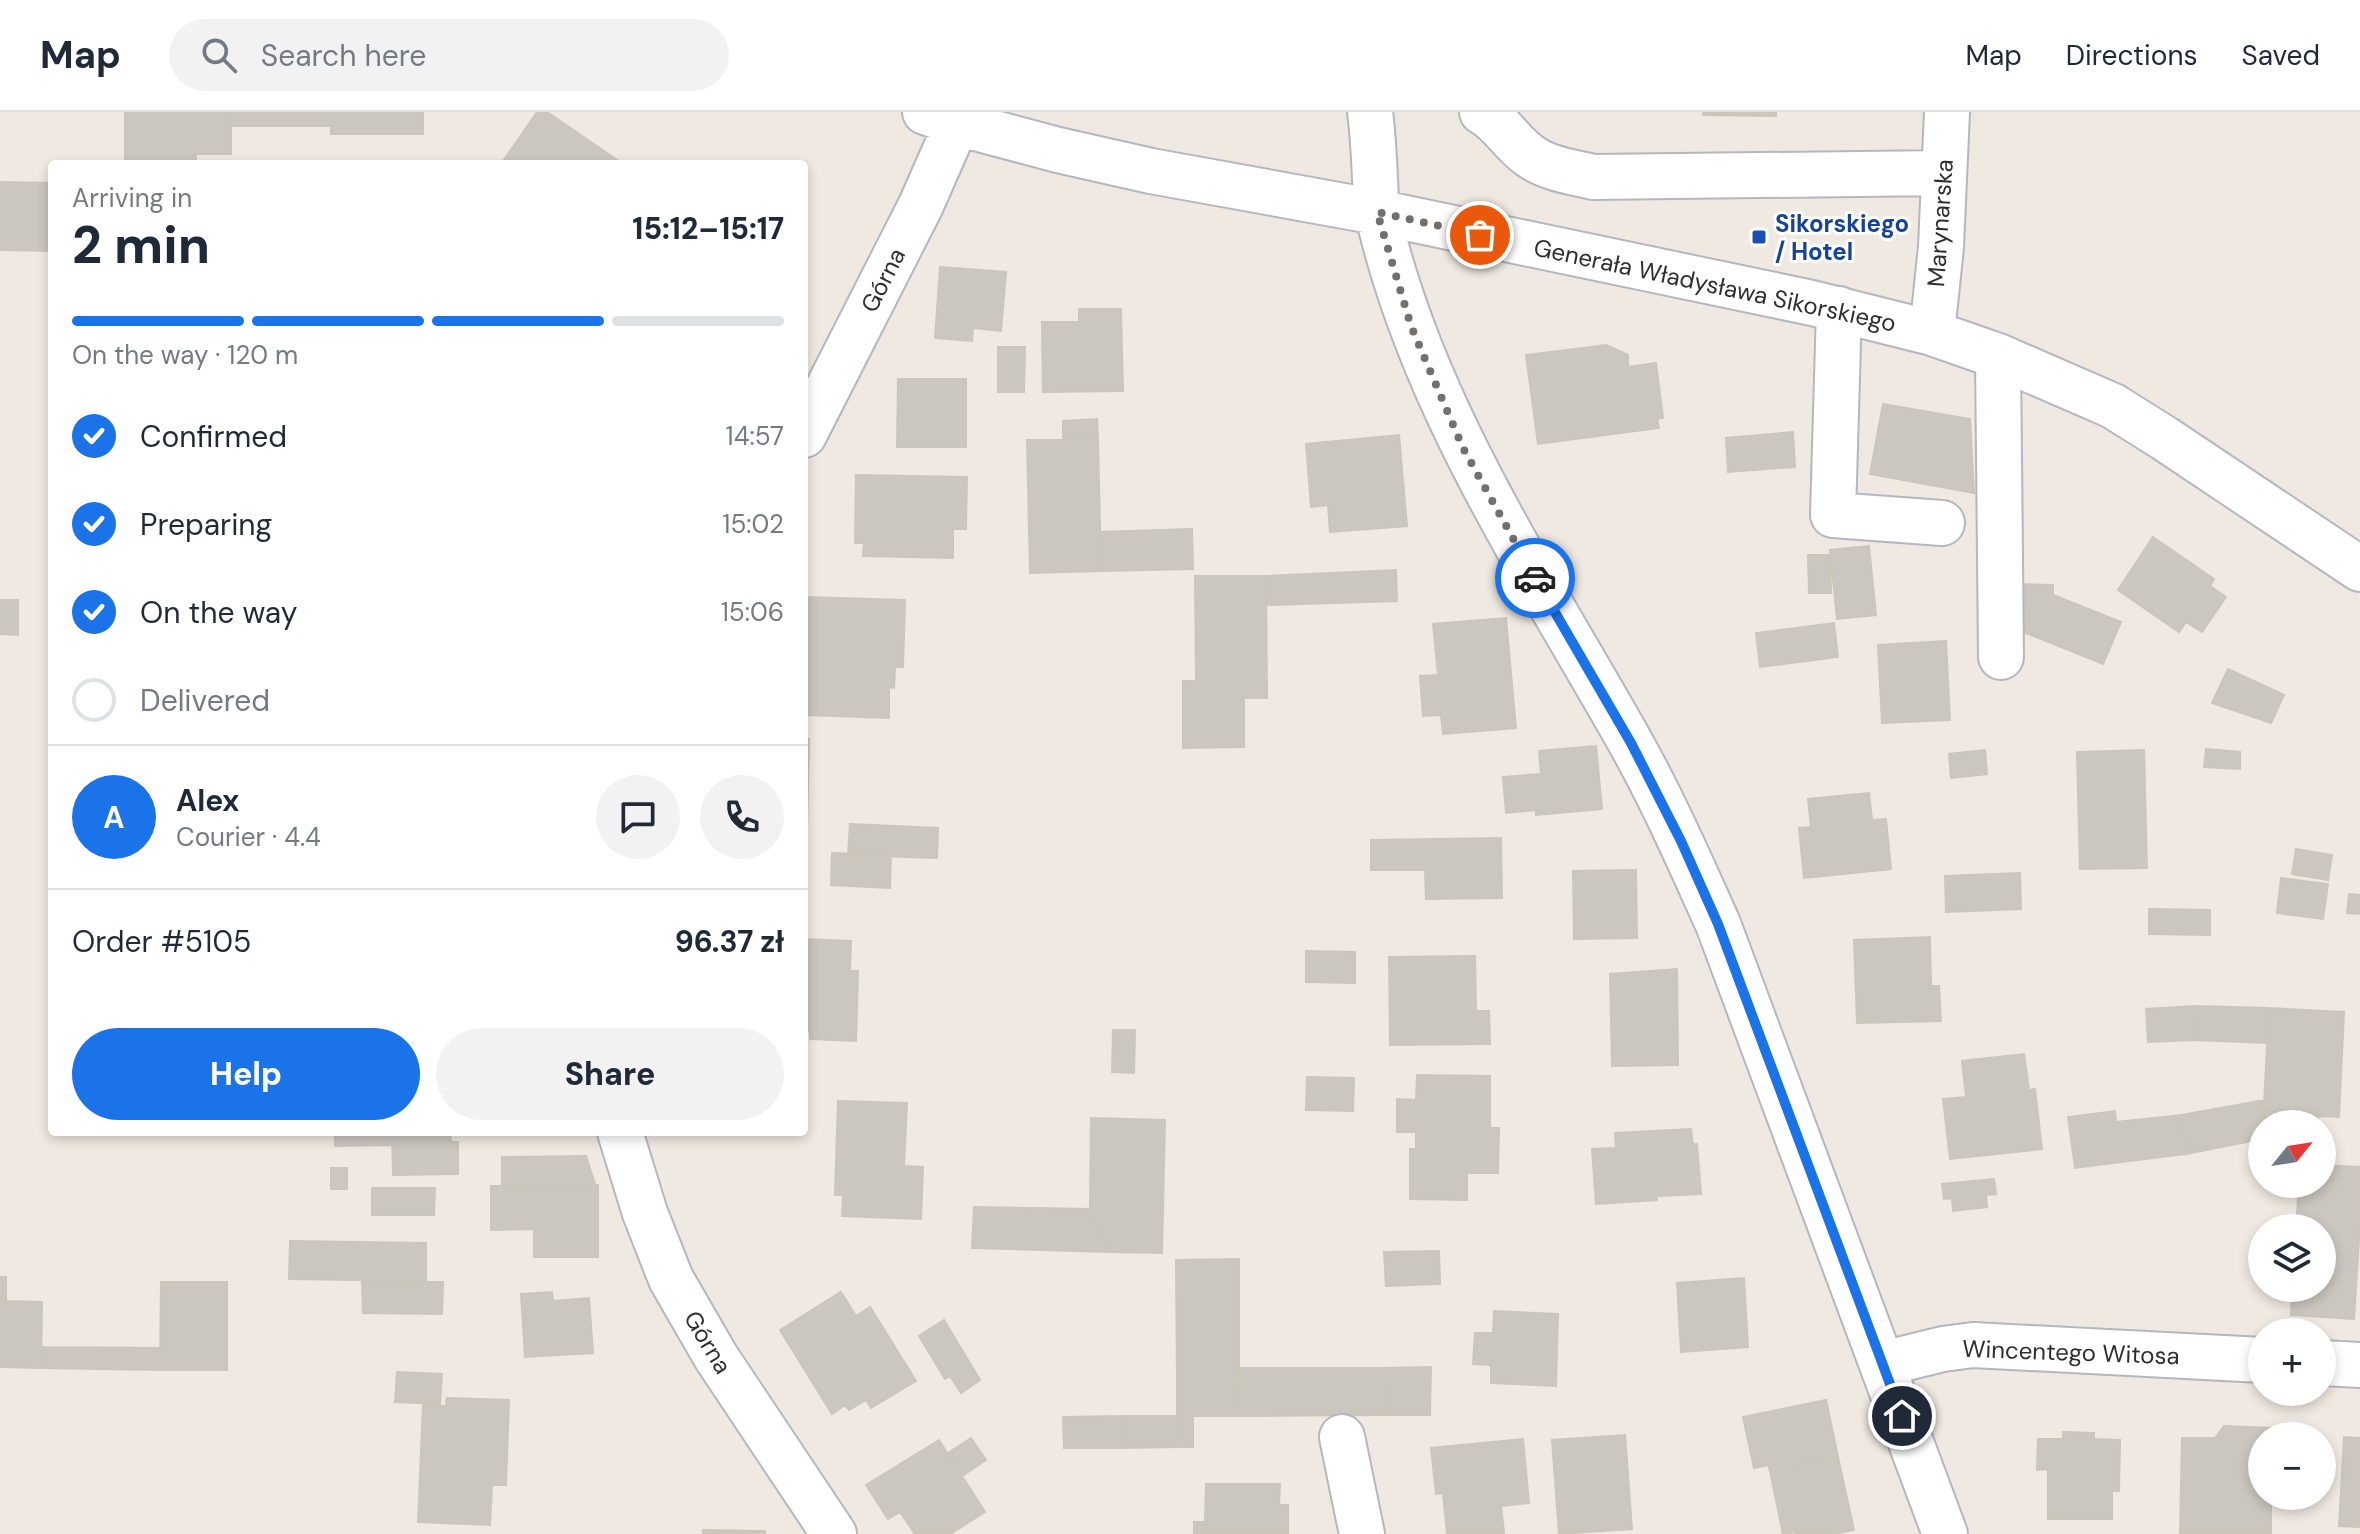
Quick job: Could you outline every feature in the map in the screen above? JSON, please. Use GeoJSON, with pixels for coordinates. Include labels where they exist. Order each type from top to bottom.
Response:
{"type":"FeatureCollection","features":[{"type":"Feature","properties":{"kind":"street"},"geometry":{"type":"LineString","coordinates":[[1370,112],[1377,212],[1411,326],[1463,448],[1631,743],[1681,841],[1718,924],[1945,1534]]}},
{"type":"Feature","properties":{"kind":"street"},"geometry":{"type":"LineString","coordinates":[[1482,112],[1530,156],[1554,168],[1593,177],[1943,173]]}},
{"type":"Feature","properties":{"kind":"street"},"geometry":{"type":"LineString","coordinates":[[1530,156],[1534,112]]}},
{"type":"Feature","properties":{"kind":"street","name":"Marynarska"},"geometry":{"type":"LineString","coordinates":[[1932,333],[1941,247],[1947,112]]}},
{"type":"Feature","properties":{"kind":"street","name":"Generała Władysława Sikorskiego"},"geometry":{"type":"LineString","coordinates":[[941,118],[1151,171],[1377,212],[1839,309],[1932,333],[1998,356],[2113,406],[2360,569]]}},
{"type":"Feature","properties":{"kind":"street","name":"Górna"},"geometry":{"type":"LineString","coordinates":[[808,427],[921,205],[941,118]]}},
{"type":"Feature","properties":{"kind":"street"},"geometry":{"type":"LineString","coordinates":[[1839,309],[1833,515],[1942,523]]}},
{"type":"Feature","properties":{"kind":"street"},"geometry":{"type":"LineString","coordinates":[[1998,356],[2001,657]]}},
{"type":"Feature","properties":{"kind":"street","name":"Górna"},"geometry":{"type":"LineString","coordinates":[[621,1136],[645,1213],[671,1279],[716,1357],[834,1534]]}},
{"type":"Feature","properties":{"kind":"street","name":"Wincentego Witosa"},"geometry":{"type":"LineString","coordinates":[[1882,1364],[1973,1345],[2248,1359]]}},
{"type":"Feature","properties":{"kind":"street"},"geometry":{"type":"LineString","coordinates":[[2336,1364],[2360,1365]]}},
{"type":"Feature","properties":{"kind":"street"},"geometry":{"type":"LineString","coordinates":[[1342,1437],[1362,1534]]}},
{"type":"Feature","properties":{"kind":"building"},"geometry":{"type":"Polygon","coordinates":[[[125,112],[231,112],[231,154],[196,154],[196,160],[125,160],[125,112]]]}},
{"type":"Feature","properties":{"kind":"building"},"geometry":{"type":"Polygon","coordinates":[[[231,112],[331,112],[331,126],[231,126],[231,112]]]}},
{"type":"Feature","properties":{"kind":"building"},"geometry":{"type":"Polygon","coordinates":[[[331,112],[423,112],[423,134],[331,134],[331,112]]]}},
{"type":"Feature","properties":{"kind":"building"},"geometry":{"type":"Polygon","coordinates":[[[537,112],[547,112],[617,160],[504,160],[537,112]]]}},
{"type":"Feature","properties":{"kind":"building"},"geometry":{"type":"Polygon","coordinates":[[[1703,112],[1776,112],[1776,116],[1703,115],[1703,112]]]}},
{"type":"Feature","properties":{"kind":"building"},"geometry":{"type":"Polygon","coordinates":[[[0,182],[48,183],[48,251],[0,250],[0,182]]]}},
{"type":"Feature","properties":{"kind":"building"},"geometry":{"type":"Polygon","coordinates":[[[940,267],[1006,272],[1001,331],[973,328],[972,341],[935,338],[940,267]]]}},
{"type":"Feature","properties":{"kind":"building"},"geometry":{"type":"Polygon","coordinates":[[[1079,309],[1121,309],[1123,391],[1043,392],[1042,322],[1079,322],[1079,309]]]}},
{"type":"Feature","properties":{"kind":"building"},"geometry":{"type":"Polygon","coordinates":[[[1606,345],[1628,355],[1628,367],[1656,363],[1663,418],[1657,419],[1659,428],[1538,444],[1526,355],[1606,345]]]}},
{"type":"Feature","properties":{"kind":"building"},"geometry":{"type":"Polygon","coordinates":[[[998,347],[1025,347],[1024,392],[998,392],[998,347]]]}},
{"type":"Feature","properties":{"kind":"building"},"geometry":{"type":"Polygon","coordinates":[[[898,379],[966,379],[966,447],[897,447],[898,379]]]}},
{"type":"Feature","properties":{"kind":"building"},"geometry":{"type":"Polygon","coordinates":[[[1883,404],[1970,419],[1974,493],[1870,474],[1883,404]]]}},
{"type":"Feature","properties":{"kind":"building"},"geometry":{"type":"Polygon","coordinates":[[[1097,419],[1098,439],[1063,440],[1063,421],[1097,419]]]}},
{"type":"Feature","properties":{"kind":"building"},"geometry":{"type":"Polygon","coordinates":[[[1793,432],[1795,467],[1728,472],[1726,438],[1793,432]]]}},
{"type":"Feature","properties":{"kind":"building"},"geometry":{"type":"Polygon","coordinates":[[[1399,435],[1407,526],[1330,532],[1328,505],[1311,507],[1306,444],[1399,435]]]}},
{"type":"Feature","properties":{"kind":"building"},"geometry":{"type":"Polygon","coordinates":[[[1098,439],[1101,571],[1030,573],[1027,440],[1098,439]]]}},
{"type":"Feature","properties":{"kind":"building"},"geometry":{"type":"Polygon","coordinates":[[[856,475],[967,477],[966,529],[953,529],[953,558],[863,556],[864,543],[855,543],[856,475]]]}},
{"type":"Feature","properties":{"kind":"building"},"geometry":{"type":"Polygon","coordinates":[[[1192,529],[1193,569],[1101,571],[1100,532],[1192,529]]]}},
{"type":"Feature","properties":{"kind":"building"},"geometry":{"type":"Polygon","coordinates":[[[2153,537],[2214,579],[2210,586],[2226,597],[2202,632],[2186,622],[2179,632],[2118,590],[2153,537]]]}},
{"type":"Feature","properties":{"kind":"building"},"geometry":{"type":"Polygon","coordinates":[[[1869,546],[1876,615],[1837,619],[1830,550],[1869,546]]]}},
{"type":"Feature","properties":{"kind":"building"},"geometry":{"type":"Polygon","coordinates":[[[1808,555],[1830,555],[1831,593],[1809,593],[1808,555]]]}},
{"type":"Feature","properties":{"kind":"building"},"geometry":{"type":"Polygon","coordinates":[[[1396,570],[1397,601],[1267,605],[1266,576],[1396,570]]]}},
{"type":"Feature","properties":{"kind":"building"},"geometry":{"type":"Polygon","coordinates":[[[1195,576],[1266,576],[1267,698],[1244,698],[1244,747],[1183,748],[1183,681],[1196,681],[1195,576]]]}},
{"type":"Feature","properties":{"kind":"building"},"geometry":{"type":"Polygon","coordinates":[[[2017,584],[2053,585],[2053,595],[2121,622],[2103,664],[2021,631],[2017,584]]]}},
{"type":"Feature","properties":{"kind":"building"},"geometry":{"type":"Polygon","coordinates":[[[808,597],[905,600],[903,667],[895,667],[894,688],[889,687],[889,718],[808,715],[808,597]]]}},
{"type":"Feature","properties":{"kind":"building"},"geometry":{"type":"Polygon","coordinates":[[[0,600],[18,600],[18,635],[0,634],[0,600]]]}},
{"type":"Feature","properties":{"kind":"building"},"geometry":{"type":"Polygon","coordinates":[[[1506,618],[1516,728],[1443,734],[1441,715],[1423,716],[1420,676],[1438,675],[1433,624],[1506,618]]]}},
{"type":"Feature","properties":{"kind":"building"},"geometry":{"type":"Polygon","coordinates":[[[1834,623],[1838,657],[1760,667],[1756,633],[1834,623]]]}},
{"type":"Feature","properties":{"kind":"building"},"geometry":{"type":"Polygon","coordinates":[[[1946,641],[1950,720],[1882,723],[1878,645],[1946,641]]]}},
{"type":"Feature","properties":{"kind":"building"},"geometry":{"type":"Polygon","coordinates":[[[2228,669],[2284,695],[2271,723],[2212,703],[2228,669]]]}},
{"type":"Feature","properties":{"kind":"building"},"geometry":{"type":"Polygon","coordinates":[[[1596,746],[1602,809],[1536,815],[1536,810],[1506,813],[1503,777],[1541,774],[1539,751],[1596,746]]]}},
{"type":"Feature","properties":{"kind":"building"},"geometry":{"type":"Polygon","coordinates":[[[2206,749],[2240,752],[2240,769],[2204,767],[2206,749]]]}},
{"type":"Feature","properties":{"kind":"building"},"geometry":{"type":"Polygon","coordinates":[[[1985,750],[1987,774],[1951,778],[1949,754],[1985,750]]]}},
{"type":"Feature","properties":{"kind":"building"},"geometry":{"type":"Polygon","coordinates":[[[2144,750],[2147,868],[2080,869],[2077,752],[2144,750]]]}},
{"type":"Feature","properties":{"kind":"building"},"geometry":{"type":"Polygon","coordinates":[[[1869,793],[1872,820],[1886,819],[1891,869],[1804,878],[1799,828],[1811,827],[1808,799],[1869,793]]]}},
{"type":"Feature","properties":{"kind":"building"},"geometry":{"type":"Polygon","coordinates":[[[850,824],[938,828],[937,858],[848,855],[850,824]]]}},
{"type":"Feature","properties":{"kind":"building"},"geometry":{"type":"Polygon","coordinates":[[[1501,838],[1502,898],[1426,899],[1425,870],[1371,870],[1371,840],[1501,838]]]}},
{"type":"Feature","properties":{"kind":"building"},"geometry":{"type":"Polygon","coordinates":[[[2296,849],[2332,855],[2328,880],[2292,874],[2296,849]]]}},
{"type":"Feature","properties":{"kind":"building"},"geometry":{"type":"Polygon","coordinates":[[[832,853],[891,856],[890,888],[831,885],[832,853]]]}},
{"type":"Feature","properties":{"kind":"building"},"geometry":{"type":"Polygon","coordinates":[[[1636,870],[1637,938],[1574,939],[1573,871],[1636,870]]]}},
{"type":"Feature","properties":{"kind":"building"},"geometry":{"type":"Polygon","coordinates":[[[2020,873],[2021,909],[1946,912],[1945,876],[2020,873]]]}},
{"type":"Feature","properties":{"kind":"building"},"geometry":{"type":"Polygon","coordinates":[[[2281,878],[2328,884],[2323,919],[2277,913],[2281,878]]]}},
{"type":"Feature","properties":{"kind":"building"},"geometry":{"type":"Polygon","coordinates":[[[2349,894],[2360,895],[2360,914],[2347,913],[2349,894]]]}},
{"type":"Feature","properties":{"kind":"building"},"geometry":{"type":"Polygon","coordinates":[[[2149,909],[2210,910],[2210,935],[2149,934],[2149,909]]]}},
{"type":"Feature","properties":{"kind":"building"},"geometry":{"type":"Polygon","coordinates":[[[1930,937],[1931,986],[1939,986],[1941,1021],[1857,1023],[1854,940],[1930,937]]]}},
{"type":"Feature","properties":{"kind":"building"},"geometry":{"type":"Polygon","coordinates":[[[808,939],[851,941],[850,971],[858,971],[856,1041],[810,1039],[808,939]]]}},
{"type":"Feature","properties":{"kind":"building"},"geometry":{"type":"Polygon","coordinates":[[[1306,951],[1355,952],[1355,983],[1306,982],[1306,951]]]}},
{"type":"Feature","properties":{"kind":"building"},"geometry":{"type":"Polygon","coordinates":[[[1475,956],[1476,1011],[1489,1011],[1490,1044],[1390,1045],[1389,957],[1475,956]]]}},
{"type":"Feature","properties":{"kind":"building"},"geometry":{"type":"Polygon","coordinates":[[[1677,969],[1678,1065],[1612,1066],[1610,974],[1677,969]]]}},
{"type":"Feature","properties":{"kind":"building"},"geometry":{"type":"Polygon","coordinates":[[[2195,1006],[2194,1040],[2148,1042],[2146,1009],[2195,1006]]]}},
{"type":"Feature","properties":{"kind":"building"},"geometry":{"type":"Polygon","coordinates":[[[2195,1006],[2269,1008],[2266,1043],[2194,1040],[2195,1006]]]}},
{"type":"Feature","properties":{"kind":"building"},"geometry":{"type":"Polygon","coordinates":[[[2269,1008],[2344,1012],[2339,1117],[2336,1117],[2336,1110],[2264,1110],[2269,1008]]]}},
{"type":"Feature","properties":{"kind":"building"},"geometry":{"type":"Polygon","coordinates":[[[1113,1030],[1135,1030],[1134,1073],[1112,1072],[1113,1030]]]}},
{"type":"Feature","properties":{"kind":"building"},"geometry":{"type":"Polygon","coordinates":[[[2024,1054],[2029,1090],[2035,1089],[2042,1149],[1950,1159],[1943,1099],[1966,1097],[1962,1061],[2024,1054]]]}},
{"type":"Feature","properties":{"kind":"building"},"geometry":{"type":"Polygon","coordinates":[[[1417,1075],[1490,1076],[1490,1128],[1499,1128],[1498,1173],[1467,1173],[1467,1200],[1410,1199],[1410,1149],[1416,1149],[1416,1132],[1397,1132],[1397,1099],[1416,1100],[1417,1075]]]}},
{"type":"Feature","properties":{"kind":"building"},"geometry":{"type":"Polygon","coordinates":[[[1307,1077],[1354,1078],[1353,1111],[1306,1110],[1307,1077]]]}},
{"type":"Feature","properties":{"kind":"building"},"geometry":{"type":"Polygon","coordinates":[[[2265,1100],[2264,1110],[2248,1110],[2248,1142],[2186,1154],[2181,1115],[2265,1100]]]}},
{"type":"Feature","properties":{"kind":"building"},"geometry":{"type":"Polygon","coordinates":[[[838,1101],[907,1103],[904,1166],[923,1167],[921,1219],[842,1216],[843,1195],[835,1195],[838,1101]]]}},
{"type":"Feature","properties":{"kind":"building"},"geometry":{"type":"Polygon","coordinates":[[[2115,1111],[2116,1122],[2181,1115],[2186,1154],[2075,1168],[2068,1117],[2115,1111]]]}},
{"type":"Feature","properties":{"kind":"building"},"geometry":{"type":"Polygon","coordinates":[[[1091,1118],[1165,1120],[1162,1253],[1109,1252],[1090,1209],[1091,1118]]]}},
{"type":"Feature","properties":{"kind":"building"},"geometry":{"type":"Polygon","coordinates":[[[1691,1129],[1693,1145],[1697,1144],[1701,1194],[1596,1204],[1592,1149],[1616,1148],[1615,1133],[1691,1129]]]}},
{"type":"Feature","properties":{"kind":"building"},"geometry":{"type":"Polygon","coordinates":[[[335,1136],[392,1136],[392,1145],[335,1146],[335,1136]]]}},
{"type":"Feature","properties":{"kind":"building"},"geometry":{"type":"Polygon","coordinates":[[[392,1136],[450,1136],[451,1142],[458,1142],[458,1174],[393,1175],[392,1136]]]}},
{"type":"Feature","properties":{"kind":"building"},"geometry":{"type":"Polygon","coordinates":[[[586,1156],[595,1184],[502,1184],[502,1157],[586,1156]]]}},
{"type":"Feature","properties":{"kind":"building"},"geometry":{"type":"Polygon","coordinates":[[[2336,1166],[2360,1167],[2354,1319],[2291,1315],[2291,1302],[2336,1302],[2336,1214],[2297,1214],[2298,1198],[2336,1198],[2336,1166]]]}},
{"type":"Feature","properties":{"kind":"building"},"geometry":{"type":"Polygon","coordinates":[[[331,1168],[347,1168],[347,1189],[331,1189],[331,1168]]]}},
{"type":"Feature","properties":{"kind":"building"},"geometry":{"type":"Polygon","coordinates":[[[1994,1179],[1996,1194],[1986,1195],[1987,1207],[1953,1211],[1952,1198],[1944,1199],[1942,1184],[1994,1179]]]}},
{"type":"Feature","properties":{"kind":"building"},"geometry":{"type":"Polygon","coordinates":[[[598,1185],[598,1257],[534,1257],[534,1229],[491,1230],[491,1186],[598,1185]]]}},
{"type":"Feature","properties":{"kind":"building"},"geometry":{"type":"Polygon","coordinates":[[[372,1188],[435,1188],[434,1215],[372,1215],[372,1188]]]}},
{"type":"Feature","properties":{"kind":"building"},"geometry":{"type":"Polygon","coordinates":[[[974,1207],[1090,1209],[1109,1252],[972,1248],[974,1207]]]}},
{"type":"Feature","properties":{"kind":"building"},"geometry":{"type":"Polygon","coordinates":[[[290,1241],[426,1243],[426,1281],[289,1279],[290,1241]]]}},
{"type":"Feature","properties":{"kind":"building"},"geometry":{"type":"Polygon","coordinates":[[[1439,1251],[1440,1284],[1386,1286],[1384,1252],[1439,1251]]]}},
{"type":"Feature","properties":{"kind":"building"},"geometry":{"type":"Polygon","coordinates":[[[1239,1259],[1239,1381],[1177,1381],[1176,1260],[1239,1259]]]}},
{"type":"Feature","properties":{"kind":"building"},"geometry":{"type":"Polygon","coordinates":[[[0,1277],[6,1277],[6,1301],[42,1302],[41,1368],[0,1367],[0,1277]]]}},
{"type":"Feature","properties":{"kind":"building"},"geometry":{"type":"Polygon","coordinates":[[[1744,1278],[1748,1347],[1681,1352],[1677,1283],[1744,1278]]]}},
{"type":"Feature","properties":{"kind":"building"},"geometry":{"type":"Polygon","coordinates":[[[362,1281],[443,1282],[442,1314],[363,1313],[362,1281]]]}},
{"type":"Feature","properties":{"kind":"building"},"geometry":{"type":"Polygon","coordinates":[[[161,1282],[227,1282],[227,1370],[160,1370],[161,1282]]]}},
{"type":"Feature","properties":{"kind":"building"},"geometry":{"type":"Polygon","coordinates":[[[552,1292],[553,1301],[589,1298],[593,1353],[525,1357],[521,1294],[552,1292]]]}},
{"type":"Feature","properties":{"kind":"building"},"geometry":{"type":"Polygon","coordinates":[[[841,1292],[856,1316],[870,1307],[916,1381],[871,1408],[866,1400],[849,1410],[845,1405],[832,1414],[780,1330],[841,1292]]]}},
{"type":"Feature","properties":{"kind":"building"},"geometry":{"type":"Polygon","coordinates":[[[1494,1311],[1558,1314],[1556,1386],[1491,1383],[1491,1365],[1473,1364],[1475,1333],[1493,1333],[1494,1311]]]}},
{"type":"Feature","properties":{"kind":"building"},"geometry":{"type":"Polygon","coordinates":[[[944,1320],[980,1380],[961,1393],[950,1376],[945,1379],[919,1336],[944,1320]]]}},
{"type":"Feature","properties":{"kind":"building"},"geometry":{"type":"Polygon","coordinates":[[[41,1347],[160,1348],[160,1370],[41,1368],[41,1347]]]}},
{"type":"Feature","properties":{"kind":"building"},"geometry":{"type":"Polygon","coordinates":[[[1431,1367],[1430,1415],[1385,1415],[1384,1368],[1431,1367]]]}},
{"type":"Feature","properties":{"kind":"building"},"geometry":{"type":"Polygon","coordinates":[[[1240,1368],[1384,1368],[1385,1415],[1240,1416],[1240,1368]]]}},
{"type":"Feature","properties":{"kind":"building"},"geometry":{"type":"Polygon","coordinates":[[[397,1372],[442,1374],[440,1404],[395,1402],[397,1372]]]}},
{"type":"Feature","properties":{"kind":"building"},"geometry":{"type":"Polygon","coordinates":[[[1177,1381],[1239,1381],[1240,1416],[1177,1416],[1177,1381]]]}},
{"type":"Feature","properties":{"kind":"building"},"geometry":{"type":"Polygon","coordinates":[[[447,1398],[509,1400],[506,1485],[492,1485],[490,1525],[418,1522],[423,1405],[446,1406],[447,1398]]]}},
{"type":"Feature","properties":{"kind":"building"},"geometry":{"type":"Polygon","coordinates":[[[1826,1400],[1838,1457],[1770,1471],[1768,1465],[1754,1468],[1743,1417],[1826,1400]]]}},
{"type":"Feature","properties":{"kind":"building"},"geometry":{"type":"Polygon","coordinates":[[[1121,1416],[1121,1448],[1064,1448],[1063,1417],[1121,1416]]]}},
{"type":"Feature","properties":{"kind":"building"},"geometry":{"type":"Polygon","coordinates":[[[1121,1416],[1177,1416],[1178,1447],[1121,1448],[1121,1416]]]}},
{"type":"Feature","properties":{"kind":"building"},"geometry":{"type":"Polygon","coordinates":[[[1177,1416],[1193,1416],[1193,1447],[1178,1447],[1177,1416]]]}},
{"type":"Feature","properties":{"kind":"building"},"geometry":{"type":"Polygon","coordinates":[[[2224,1426],[2248,1427],[2248,1510],[2271,1510],[2271,1534],[2180,1534],[2182,1438],[2215,1438],[2224,1426]]]}},
{"type":"Feature","properties":{"kind":"building"},"geometry":{"type":"Polygon","coordinates":[[[2063,1432],[2094,1433],[2094,1439],[2120,1440],[2119,1491],[2112,1491],[2112,1519],[2048,1519],[2048,1469],[2037,1470],[2038,1439],[2063,1439],[2063,1432]]]}},
{"type":"Feature","properties":{"kind":"building"},"geometry":{"type":"Polygon","coordinates":[[[1625,1435],[1632,1529],[1559,1534],[1552,1440],[1625,1435]]]}},
{"type":"Feature","properties":{"kind":"building"},"geometry":{"type":"Polygon","coordinates":[[[2344,1437],[2360,1438],[2360,1527],[2339,1526],[2344,1437]]]}},
{"type":"Feature","properties":{"kind":"building"},"geometry":{"type":"Polygon","coordinates":[[[971,1438],[986,1460],[962,1476],[948,1453],[971,1438]]]}},
{"type":"Feature","properties":{"kind":"building"},"geometry":{"type":"Polygon","coordinates":[[[1523,1439],[1529,1503],[1501,1506],[1504,1533],[1447,1534],[1443,1493],[1436,1494],[1431,1448],[1523,1439]]]}},
{"type":"Feature","properties":{"kind":"building"},"geometry":{"type":"Polygon","coordinates":[[[939,1440],[985,1512],[950,1534],[915,1534],[900,1512],[888,1519],[866,1485],[939,1440]]]}},
{"type":"Feature","properties":{"kind":"building"},"geometry":{"type":"Polygon","coordinates":[[[1838,1457],[1854,1530],[1833,1534],[1783,1534],[1770,1471],[1838,1457]]]}},
{"type":"Feature","properties":{"kind":"building"},"geometry":{"type":"Polygon","coordinates":[[[1206,1484],[1280,1484],[1279,1505],[1288,1505],[1288,1534],[1194,1534],[1194,1522],[1205,1522],[1206,1484]]]}},
{"type":"Feature","properties":{"kind":"building"},"geometry":{"type":"Polygon","coordinates":[[[703,1530],[765,1531],[765,1534],[703,1534],[703,1530]]]}},
{"type":"Feature","properties":{"kind":"way so far"},"geometry":{"type":"LineString","coordinates":[[1480,235],[1377,212],[1411,326],[1463,448],[1535,578]]}},
{"type":"Feature","properties":{"kind":"place","name":"Sikorskiego / Hotel"},"geometry":{"type":"Point","coordinates":[1759,237]}},
{"type":"Feature","properties":{"kind":"route"},"geometry":{"type":"LineString","coordinates":[[1535,578],[1631,743],[1681,841],[1718,924],[1902,1416]]}}]}
